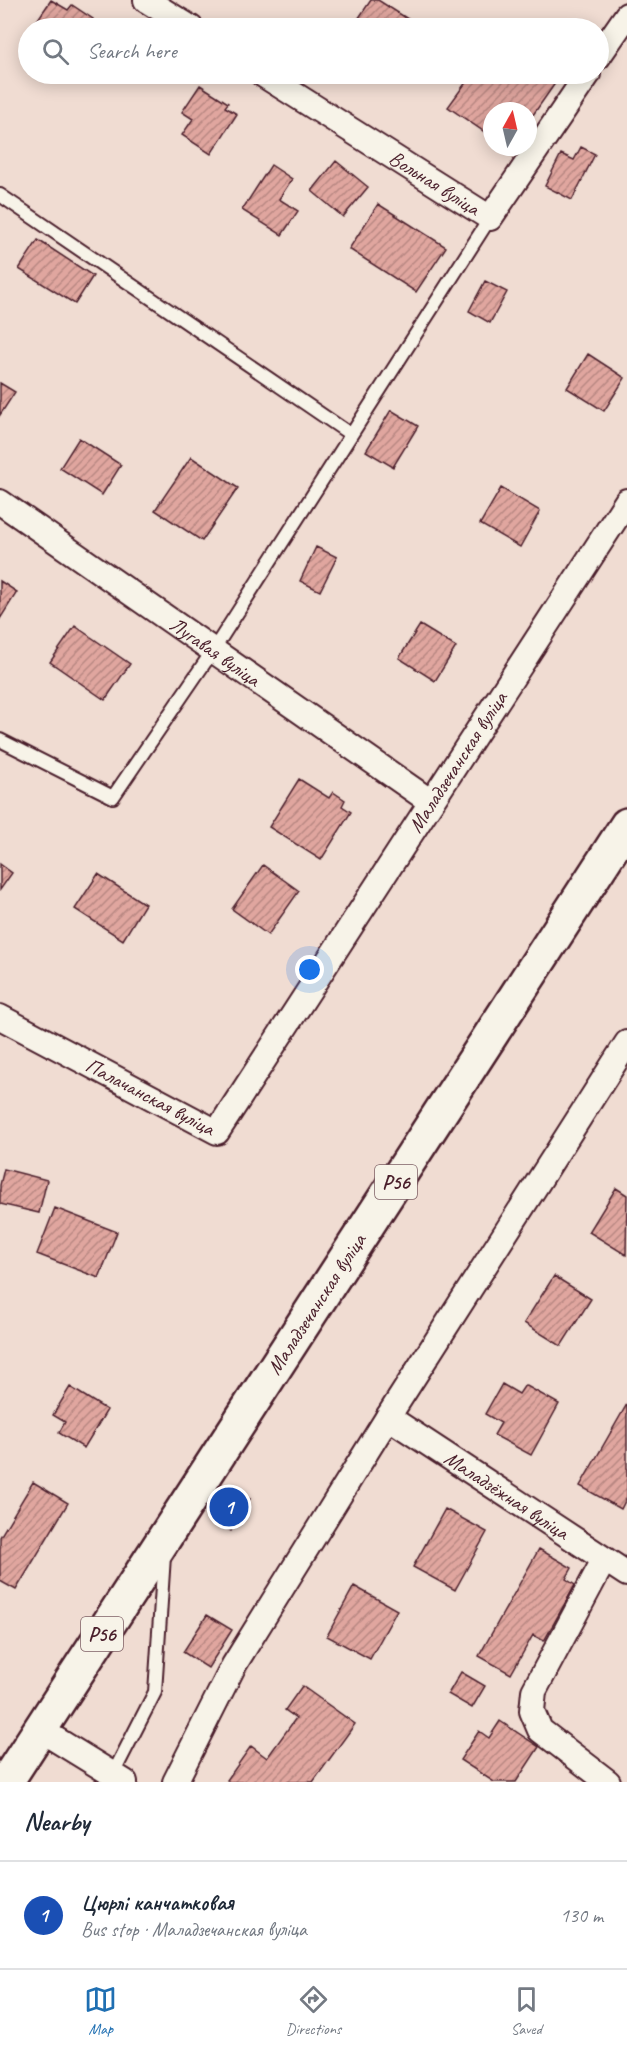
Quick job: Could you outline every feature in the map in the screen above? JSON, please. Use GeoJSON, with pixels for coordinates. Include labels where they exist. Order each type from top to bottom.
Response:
{"type":"FeatureCollection","features":[{"type":"Feature","properties":{"kind":"main road","name":"Маладзечанская вуліца"},"geometry":{"type":"LineString","coordinates":[[6,1782],[627,825]]}},
{"type":"Feature","properties":{"kind":"street"},"geometry":{"type":"LineString","coordinates":[[146,0],[175,18]]}},
{"type":"Feature","properties":{"kind":"street"},"geometry":{"type":"LineString","coordinates":[[609,41],[627,15]]}},
{"type":"Feature","properties":{"kind":"street","name":"Вольная вуліца"},"geometry":{"type":"LineString","coordinates":[[278,84],[490,218],[581,84]]}},
{"type":"Feature","properties":{"kind":"street","name":"Маладзечанская вуліца"},"geometry":{"type":"LineString","coordinates":[[289,1022],[627,501]]}},
{"type":"Feature","properties":{"kind":"street","name":"Лугавая вуліца"},"geometry":{"type":"LineString","coordinates":[[0,502],[431,802]]}},
{"type":"Feature","properties":{"kind":"street","name":"Палачанская вуліца"},"geometry":{"type":"LineString","coordinates":[[0,1017],[217,1132],[289,1022]]}},
{"type":"Feature","properties":{"kind":"street"},"geometry":{"type":"LineString","coordinates":[[175,1782],[234,1665],[388,1417],[627,1042]]}},
{"type":"Feature","properties":{"kind":"street","name":"Маладзёжная вуліца"},"geometry":{"type":"LineString","coordinates":[[388,1417],[627,1574]]}},
{"type":"Feature","properties":{"kind":"street"},"geometry":{"type":"LineString","coordinates":[[604,1560],[534,1691],[532,1711],[540,1730],[608,1782]]}},
{"type":"Feature","properties":{"kind":"street"},"geometry":{"type":"LineString","coordinates":[[39,1729],[119,1778]]}},
{"type":"Feature","properties":{"kind":"lane"},"geometry":{"type":"LineString","coordinates":[[0,195],[350,434]]}},
{"type":"Feature","properties":{"kind":"lane"},"geometry":{"type":"LineString","coordinates":[[0,740],[113,797],[214,649],[490,218]]}},
{"type":"Feature","properties":{"kind":"lane"},"geometry":{"type":"LineString","coordinates":[[119,1778],[155,1692],[164,1540]]}},
{"type":"Feature","properties":{"kind":"building"},"geometry":{"type":"Polygon","coordinates":[[[51,0],[68,10],[72,5],[92,18],[39,18],[51,0]]]}},
{"type":"Feature","properties":{"kind":"building"},"geometry":{"type":"Polygon","coordinates":[[[371,0],[378,0],[406,18],[359,18],[371,0]]]}},
{"type":"Feature","properties":{"kind":"building"},"geometry":{"type":"Polygon","coordinates":[[[465,84],[555,84],[537,109],[537,102],[483,102],[483,131],[448,107],[465,84]]]}},
{"type":"Feature","properties":{"kind":"building"},"geometry":{"type":"Polygon","coordinates":[[[200,85],[228,103],[225,107],[237,114],[211,154],[182,135],[193,119],[182,112],[200,85]]]}},
{"type":"Feature","properties":{"kind":"building"},"geometry":{"type":"Polygon","coordinates":[[[581,147],[595,154],[572,200],[545,186],[561,154],[574,160],[581,147]]]}},
{"type":"Feature","properties":{"kind":"building"},"geometry":{"type":"Polygon","coordinates":[[[336,161],[368,187],[343,217],[312,191],[336,161]]]}},
{"type":"Feature","properties":{"kind":"building"},"geometry":{"type":"Polygon","coordinates":[[[271,165],[292,179],[279,199],[298,211],[282,235],[242,210],[271,165]]]}},
{"type":"Feature","properties":{"kind":"building"},"geometry":{"type":"Polygon","coordinates":[[[378,204],[446,247],[416,292],[349,249],[378,204]]]}},
{"type":"Feature","properties":{"kind":"building"},"geometry":{"type":"Polygon","coordinates":[[[38,240],[93,276],[75,304],[19,269],[38,240]]]}},
{"type":"Feature","properties":{"kind":"building"},"geometry":{"type":"Polygon","coordinates":[[[485,281],[507,292],[490,323],[469,311],[485,281]]]}},
{"type":"Feature","properties":{"kind":"building"},"geometry":{"type":"Polygon","coordinates":[[[588,354],[625,378],[604,411],[567,388],[588,354]]]}},
{"type":"Feature","properties":{"kind":"building"},"geometry":{"type":"Polygon","coordinates":[[[0,383],[15,392],[0,415],[0,383]]]}},
{"type":"Feature","properties":{"kind":"building"},"geometry":{"type":"Polygon","coordinates":[[[391,410],[418,426],[393,467],[366,451],[391,410]]]}},
{"type":"Feature","properties":{"kind":"building"},"geometry":{"type":"Polygon","coordinates":[[[79,438],[121,465],[102,495],[60,468],[79,438]]]}},
{"type":"Feature","properties":{"kind":"building"},"geometry":{"type":"Polygon","coordinates":[[[191,457],[238,488],[202,541],[155,510],[191,457]]]}},
{"type":"Feature","properties":{"kind":"building"},"geometry":{"type":"Polygon","coordinates":[[[501,488],[540,511],[520,547],[480,524],[501,488]]]}},
{"type":"Feature","properties":{"kind":"building"},"geometry":{"type":"Polygon","coordinates":[[[316,547],[337,557],[320,591],[300,581],[316,547]]]}},
{"type":"Feature","properties":{"kind":"building"},"geometry":{"type":"Polygon","coordinates":[[[0,581],[17,592],[0,619],[0,581]]]}},
{"type":"Feature","properties":{"kind":"building"},"geometry":{"type":"Polygon","coordinates":[[[420,625],[456,647],[435,681],[399,658],[420,625]]]}},
{"type":"Feature","properties":{"kind":"building"},"geometry":{"type":"Polygon","coordinates":[[[75,626],[130,664],[105,700],[50,662],[75,626]]]}},
{"type":"Feature","properties":{"kind":"building"},"geometry":{"type":"Polygon","coordinates":[[[299,779],[329,798],[333,792],[345,800],[342,806],[351,812],[321,860],[269,827],[299,779]]]}},
{"type":"Feature","properties":{"kind":"building"},"geometry":{"type":"Polygon","coordinates":[[[0,864],[12,873],[0,890],[0,864]]]}},
{"type":"Feature","properties":{"kind":"building"},"geometry":{"type":"Polygon","coordinates":[[[263,865],[299,891],[268,935],[232,909],[263,865]]]}},
{"type":"Feature","properties":{"kind":"building"},"geometry":{"type":"Polygon","coordinates":[[[98,874],[145,904],[123,940],[75,909],[98,874]]]}},
{"type":"Feature","properties":{"kind":"building"},"geometry":{"type":"Polygon","coordinates":[[[4,1169],[47,1180],[39,1213],[0,1204],[0,1185],[4,1169]]]}},
{"type":"Feature","properties":{"kind":"building"},"geometry":{"type":"Polygon","coordinates":[[[616,1188],[627,1195],[626,1255],[589,1232],[616,1188]]]}},
{"type":"Feature","properties":{"kind":"building"},"geometry":{"type":"Polygon","coordinates":[[[55,1208],[117,1232],[99,1278],[37,1254],[55,1208]]]}},
{"type":"Feature","properties":{"kind":"building"},"geometry":{"type":"Polygon","coordinates":[[[554,1276],[591,1299],[561,1346],[524,1323],[554,1276]]]}},
{"type":"Feature","properties":{"kind":"building"},"geometry":{"type":"Polygon","coordinates":[[[502,1384],[519,1394],[525,1385],[559,1404],[531,1455],[494,1435],[501,1423],[485,1414],[502,1384]]]}},
{"type":"Feature","properties":{"kind":"building"},"geometry":{"type":"Polygon","coordinates":[[[70,1387],[107,1410],[84,1448],[59,1433],[65,1422],[53,1415],[70,1387]]]}},
{"type":"Feature","properties":{"kind":"building"},"geometry":{"type":"Polygon","coordinates":[[[627,1404],[627,1497],[621,1509],[580,1486],[627,1404]]]}},
{"type":"Feature","properties":{"kind":"building"},"geometry":{"type":"Polygon","coordinates":[[[33,1482],[68,1503],[16,1590],[0,1581],[0,1537],[33,1482]]]}},
{"type":"Feature","properties":{"kind":"building"},"geometry":{"type":"Polygon","coordinates":[[[237,1495],[250,1499],[231,1531],[220,1524],[237,1495]]]}},
{"type":"Feature","properties":{"kind":"building"},"geometry":{"type":"Polygon","coordinates":[[[445,1509],[487,1532],[455,1590],[413,1567],[445,1509]]]}},
{"type":"Feature","properties":{"kind":"building"},"geometry":{"type":"Polygon","coordinates":[[[539,1549],[572,1568],[566,1579],[575,1585],[544,1641],[533,1635],[511,1674],[479,1656],[539,1549]]]}},
{"type":"Feature","properties":{"kind":"building"},"geometry":{"type":"Polygon","coordinates":[[[354,1586],[397,1610],[370,1659],[327,1636],[354,1586]]]}},
{"type":"Feature","properties":{"kind":"building"},"geometry":{"type":"Polygon","coordinates":[[[207,1615],[232,1630],[208,1668],[183,1652],[207,1615]]]}},
{"type":"Feature","properties":{"kind":"building"},"geometry":{"type":"Polygon","coordinates":[[[461,1672],[485,1686],[472,1708],[448,1694],[461,1672]]]}},
{"type":"Feature","properties":{"kind":"building"},"geometry":{"type":"Polygon","coordinates":[[[302,1686],[355,1724],[313,1782],[230,1782],[227,1780],[251,1746],[267,1758],[296,1718],[285,1710],[302,1686]]]}},
{"type":"Feature","properties":{"kind":"building"},"geometry":{"type":"Polygon","coordinates":[[[500,1721],[539,1747],[516,1782],[494,1782],[460,1760],[479,1731],[489,1738],[500,1721]]]}},
{"type":"Feature","properties":{"kind":"place","name":"Цюрлі канчатковая"},"geometry":{"type":"Point","coordinates":[229,1507]}}]}
